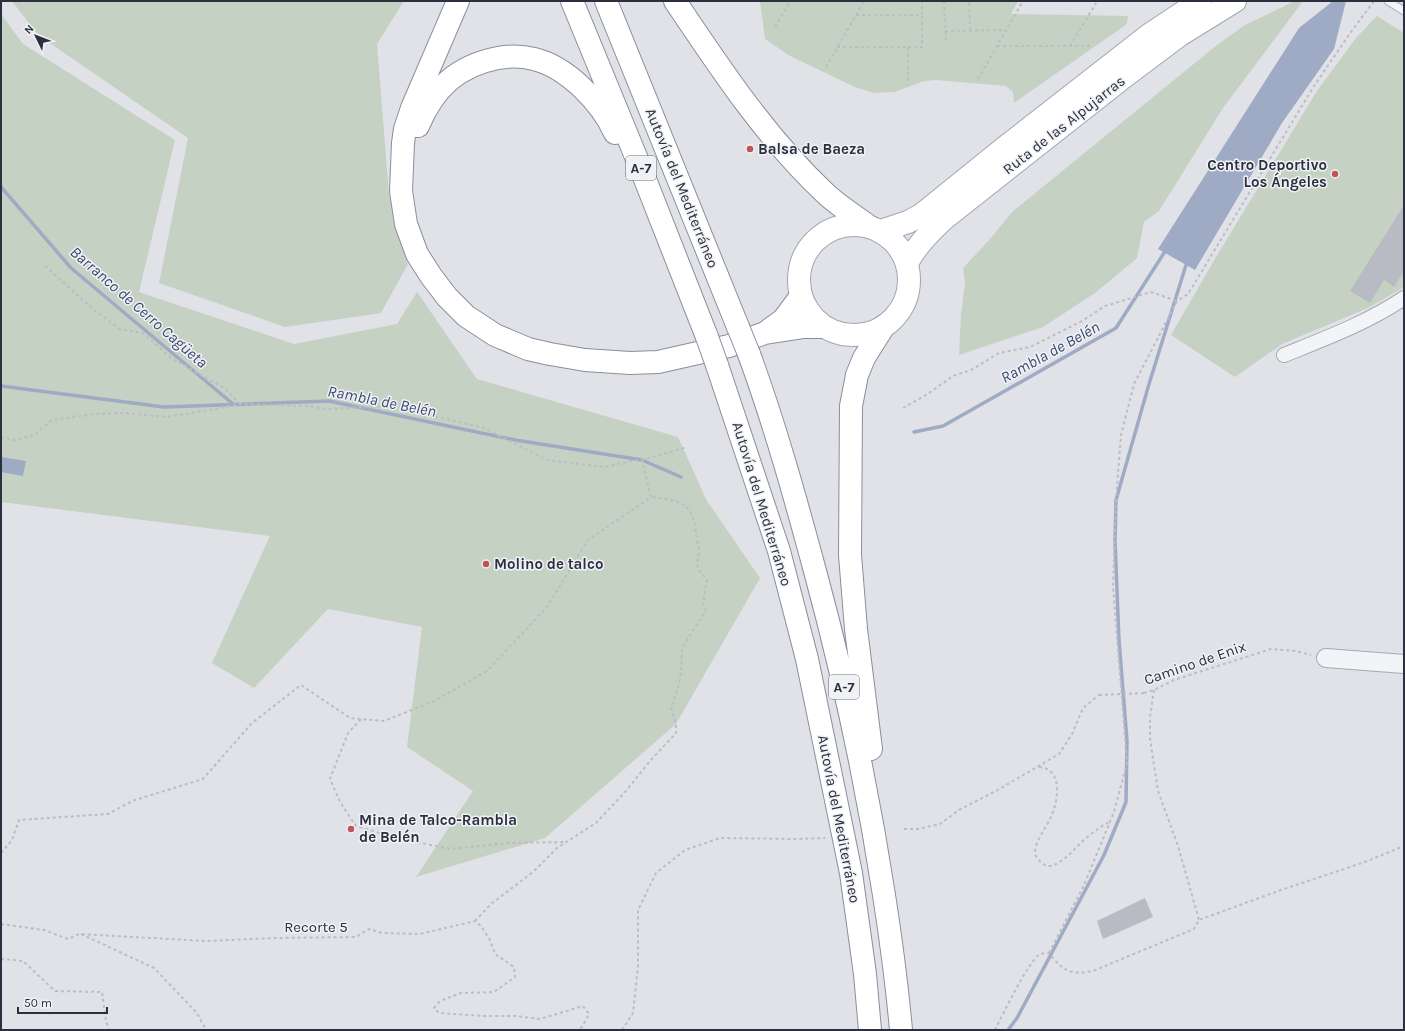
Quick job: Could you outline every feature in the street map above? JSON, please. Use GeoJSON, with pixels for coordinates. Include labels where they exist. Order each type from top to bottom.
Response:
{"type":"FeatureCollection","features":[{"type":"Feature","properties":{"kind":"main road"},"geometry":{"type":"LineString","coordinates":[[458,1],[405,129],[401,192],[406,224],[417,254],[430,276],[447,297],[466,316],[494,335],[528,349],[584,360],[630,363],[658,362],[729,346],[765,333],[804,327],[824,326]]}},
{"type":"Feature","properties":{"kind":"main road","name":"Autovía del Mediterráneo"},"geometry":{"type":"LineString","coordinates":[[572,1],[707,337],[779,551],[807,659],[851,873],[865,974],[870,1030]]}},
{"type":"Feature","properties":{"kind":"main road","name":"Autovía del Mediterráneo"},"geometry":{"type":"LineString","coordinates":[[606,1],[749,354],[791,482],[826,612],[863,770],[877,848],[892,949],[901,1030]]}},
{"type":"Feature","properties":{"kind":"main road"},"geometry":{"type":"LineString","coordinates":[[675,1],[751,110],[784,151],[826,194],[843,208],[890,238],[897,245],[907,263],[909,284],[906,299],[898,312],[884,326],[864,358],[857,375],[851,406],[850,555],[856,629],[880,814],[877,848]]}},
{"type":"Feature","properties":{"kind":"main road","name":"Ruta de las Alpujarras"},"geometry":{"type":"LineString","coordinates":[[875,229],[908,222],[921,215],[1149,35],[1200,1]]}},
{"type":"Feature","properties":{"kind":"main road","name":"Ruta de las Alpujarras"},"geometry":{"type":"LineString","coordinates":[[907,263],[916,248],[928,233],[945,218],[1120,80],[1180,35],[1235,1]]}},
{"type":"Feature","properties":{"kind":"main road"},"geometry":{"type":"LineString","coordinates":[[402,166],[423,115],[435,95],[446,82],[459,72],[481,61],[510,56],[534,59],[558,69],[583,87],[613,127],[622,147],[641,170]]}},
{"type":"Feature","properties":{"kind":"main road"},"geometry":{"type":"LineString","coordinates":[[875,229],[859,225],[848,225],[828,231],[819,237],[805,254],[801,264],[799,285],[801,296],[806,308],[814,318],[835,332],[848,335],[860,335],[872,332],[884,326]]}},
{"type":"Feature","properties":{"kind":"main road"},"geometry":{"type":"LineString","coordinates":[[765,333],[783,320],[801,296]]}},
{"type":"Feature","properties":{"kind":"street"},"geometry":{"type":"LineString","coordinates":[[1284,355],[1348,330],[1404,298]]}},
{"type":"Feature","properties":{"kind":"street"},"geometry":{"type":"LineString","coordinates":[[1326,658],[1404,664]]}},
{"type":"Feature","properties":{"kind":"lane"},"geometry":{"type":"LineString","coordinates":[[1388,1],[1404,12]]}},
{"type":"Feature","properties":{"kind":"path"},"geometry":{"type":"LineString","coordinates":[[775,27],[790,1]]}},
{"type":"Feature","properties":{"kind":"path"},"geometry":{"type":"LineString","coordinates":[[826,67],[864,1]]}},
{"type":"Feature","properties":{"kind":"path"},"geometry":{"type":"LineString","coordinates":[[837,47],[922,47],[922,1]]}},
{"type":"Feature","properties":{"kind":"path"},"geometry":{"type":"LineString","coordinates":[[944,1],[946,43]]}},
{"type":"Feature","properties":{"kind":"path"},"geometry":{"type":"LineString","coordinates":[[978,79],[1023,1]]}},
{"type":"Feature","properties":{"kind":"path"},"geometry":{"type":"LineString","coordinates":[[1050,953],[1084,885],[1110,822],[1127,763],[1113,586],[1116,500],[1121,435],[1134,384],[1176,301],[1188,294],[1314,86],[1374,1]]}},
{"type":"Feature","properties":{"kind":"path"},"geometry":{"type":"LineString","coordinates":[[969,3],[970,30]]}},
{"type":"Feature","properties":{"kind":"path"},"geometry":{"type":"LineString","coordinates":[[1070,46],[1096,3]]}},
{"type":"Feature","properties":{"kind":"path"},"geometry":{"type":"LineString","coordinates":[[856,15],[922,15]]}},
{"type":"Feature","properties":{"kind":"path"},"geometry":{"type":"LineString","coordinates":[[945,30],[1006,30]]}},
{"type":"Feature","properties":{"kind":"path"},"geometry":{"type":"LineString","coordinates":[[997,46],[1091,46]]}},
{"type":"Feature","properties":{"kind":"path"},"geometry":{"type":"LineString","coordinates":[[908,47],[908,85]]}},
{"type":"Feature","properties":{"kind":"path"},"geometry":{"type":"LineString","coordinates":[[45,266],[94,310],[120,329],[142,333],[171,358],[224,388],[240,404]]}},
{"type":"Feature","properties":{"kind":"path"},"geometry":{"type":"LineString","coordinates":[[903,408],[926,395],[953,376],[971,370],[999,353],[1030,347],[1082,321],[1105,306],[1151,292],[1176,301]]}},
{"type":"Feature","properties":{"kind":"path"},"geometry":{"type":"LineString","coordinates":[[1,437],[15,440],[34,435],[52,420],[94,414],[125,413],[166,416],[240,404],[308,406],[326,409],[391,406],[484,428],[547,460],[605,467],[642,460],[687,447]]}},
{"type":"Feature","properties":{"kind":"path"},"geometry":{"type":"LineString","coordinates":[[642,460],[651,497]]}},
{"type":"Feature","properties":{"kind":"path"},"geometry":{"type":"LineString","coordinates":[[1,853],[12,840],[19,820],[108,814],[132,801],[203,779],[252,723],[301,685],[350,718],[384,721],[434,701],[487,671],[547,607],[588,540],[651,497],[673,500],[688,507],[694,519],[696,540],[699,550],[696,564],[701,574],[707,579],[703,604],[706,610],[682,648],[681,673],[678,688],[671,708],[676,724],[676,733],[596,823],[557,848],[533,872],[491,904],[475,921],[481,926],[490,940],[495,954],[514,967],[515,977],[494,992],[460,993],[440,1000],[434,1008],[439,1013],[484,1016],[516,1016],[540,1019],[583,1006],[589,1014],[582,1027],[577,1030]]}},
{"type":"Feature","properties":{"kind":"path","name":"Camino de Enix"},"geometry":{"type":"LineString","coordinates":[[904,829],[918,829],[940,824],[959,810],[996,791],[1059,754],[1072,734],[1083,708],[1099,695],[1144,693],[1154,690],[1174,680],[1271,649],[1296,651],[1326,658]]}},
{"type":"Feature","properties":{"kind":"path"},"geometry":{"type":"LineString","coordinates":[[1154,690],[1150,717],[1150,738],[1158,791],[1178,846],[1199,920]]}},
{"type":"Feature","properties":{"kind":"path"},"geometry":{"type":"LineString","coordinates":[[361,719],[348,733],[330,780],[340,802],[356,826],[400,840],[451,849],[508,843],[567,842]]}},
{"type":"Feature","properties":{"kind":"path"},"geometry":{"type":"LineString","coordinates":[[1037,767],[1046,768],[1052,772],[1056,780],[1057,795],[1051,816],[1040,837],[1035,851],[1036,857],[1042,864],[1048,867],[1056,864],[1068,856],[1084,839],[1110,822]]}},
{"type":"Feature","properties":{"kind":"path"},"geometry":{"type":"LineString","coordinates":[[622,1030],[633,1012],[638,966],[638,910],[656,873],[684,850],[720,838],[825,838]]}},
{"type":"Feature","properties":{"kind":"path"},"geometry":{"type":"LineString","coordinates":[[1050,953],[1060,966],[1071,972],[1081,973],[1093,971],[1194,929],[1199,920],[1281,890],[1365,862],[1404,846]]}},
{"type":"Feature","properties":{"kind":"path","name":"Recorte 5"},"geometry":{"type":"LineString","coordinates":[[1,924],[44,930],[68,939],[80,934],[206,941],[275,938],[356,938],[369,929],[382,933],[420,934],[475,921]]}},
{"type":"Feature","properties":{"kind":"path"},"geometry":{"type":"LineString","coordinates":[[80,934],[154,968],[197,1012],[206,1030]]}},
{"type":"Feature","properties":{"kind":"path"},"geometry":{"type":"LineString","coordinates":[[995,1030],[1032,962],[1041,954],[1050,953]]}},
{"type":"Feature","properties":{"kind":"path"},"geometry":{"type":"LineString","coordinates":[[1,959],[23,961],[55,991],[102,992],[106,1021],[109,1030]]}},
{"type":"Feature","properties":{"kind":"green space"},"geometry":{"type":"Polygon","coordinates":[[[12,1],[404,1],[377,44],[389,195],[408,264],[381,313],[285,327],[159,283],[188,138],[38,35],[12,1]]]}},
{"type":"Feature","properties":{"kind":"green space"},"geometry":{"type":"Polygon","coordinates":[[[760,1],[1018,1],[1011,14],[1128,16],[1127,24],[1014,103],[1013,92],[1006,86],[936,80],[924,81],[895,92],[874,93],[855,87],[790,56],[765,39],[760,1]]]}},
{"type":"Feature","properties":{"kind":"green space"},"geometry":{"type":"Polygon","coordinates":[[[1295,1],[1303,1],[1223,108],[1159,211],[1144,222],[1137,258],[1095,293],[1043,327],[959,355],[961,315],[965,283],[963,268],[991,238],[1012,212],[1217,45],[1245,25],[1295,1]]]}},
{"type":"Feature","properties":{"kind":"green space"},"geometry":{"type":"Polygon","coordinates":[[[1,14],[23,44],[175,140],[139,292],[294,344],[397,324],[417,292],[477,379],[678,437],[707,501],[760,578],[676,724],[545,838],[416,877],[473,791],[407,747],[422,627],[328,609],[254,688],[212,663],[270,536],[1,502],[1,14]]]}},
{"type":"Feature","properties":{"kind":"green space","name":"Centro Deportivo Los Ángeles"},"geometry":{"type":"Polygon","coordinates":[[[1377,16],[1404,33],[1404,287],[1368,308],[1282,344],[1235,377],[1171,335],[1216,257],[1317,91],[1356,38],[1377,16]]]}},
{"type":"Feature","properties":{"kind":"water"},"geometry":{"type":"Polygon","coordinates":[[[1333,1],[1346,1],[1334,49],[1282,123],[1195,270],[1158,249],[1299,28],[1333,1]]]}},
{"type":"Feature","properties":{"kind":"water"},"geometry":{"type":"Polygon","coordinates":[[[1,457],[26,461],[23,476],[1,472],[1,457]]]}},
{"type":"Feature","properties":{"kind":"building"},"geometry":{"type":"Polygon","coordinates":[[[1404,205],[1404,271],[1394,287],[1384,280],[1370,303],[1350,291],[1404,205]]]}},
{"type":"Feature","properties":{"kind":"building"},"geometry":{"type":"Polygon","coordinates":[[[1145,898],[1153,917],[1103,939],[1097,921],[1145,898]]]}},
{"type":"Feature","properties":{"kind":"waterway","name":"Barranco de Cerro Cagüeta"},"geometry":{"type":"LineString","coordinates":[[1,187],[71,268],[233,404]]}},
{"type":"Feature","properties":{"kind":"waterway","name":"Rambla de Belén"},"geometry":{"type":"LineString","coordinates":[[914,432],[943,426],[1116,328],[1164,253]]}},
{"type":"Feature","properties":{"kind":"waterway"},"geometry":{"type":"LineString","coordinates":[[1008,1030],[1017,1018],[1104,855],[1126,802],[1127,741],[1119,640],[1115,541],[1116,500],[1149,384],[1186,265]]}},
{"type":"Feature","properties":{"kind":"waterway","name":"Rambla de Belén"},"geometry":{"type":"LineString","coordinates":[[1,386],[164,407],[329,401],[515,440],[642,460],[681,477]]}},
{"type":"Feature","properties":{"kind":"place","name":"Balsa de Baeza"},"geometry":{"type":"Point","coordinates":[750,149]}},
{"type":"Feature","properties":{"kind":"place","name":"Centro Deportivo Los Ángeles"},"geometry":{"type":"Point","coordinates":[1335,174]}},
{"type":"Feature","properties":{"kind":"place","name":"Molino de talco"},"geometry":{"type":"Point","coordinates":[486,564]}},
{"type":"Feature","properties":{"kind":"place","name":"Mina de Talco-Rambla de Belén"},"geometry":{"type":"Point","coordinates":[351,829]}}]}
